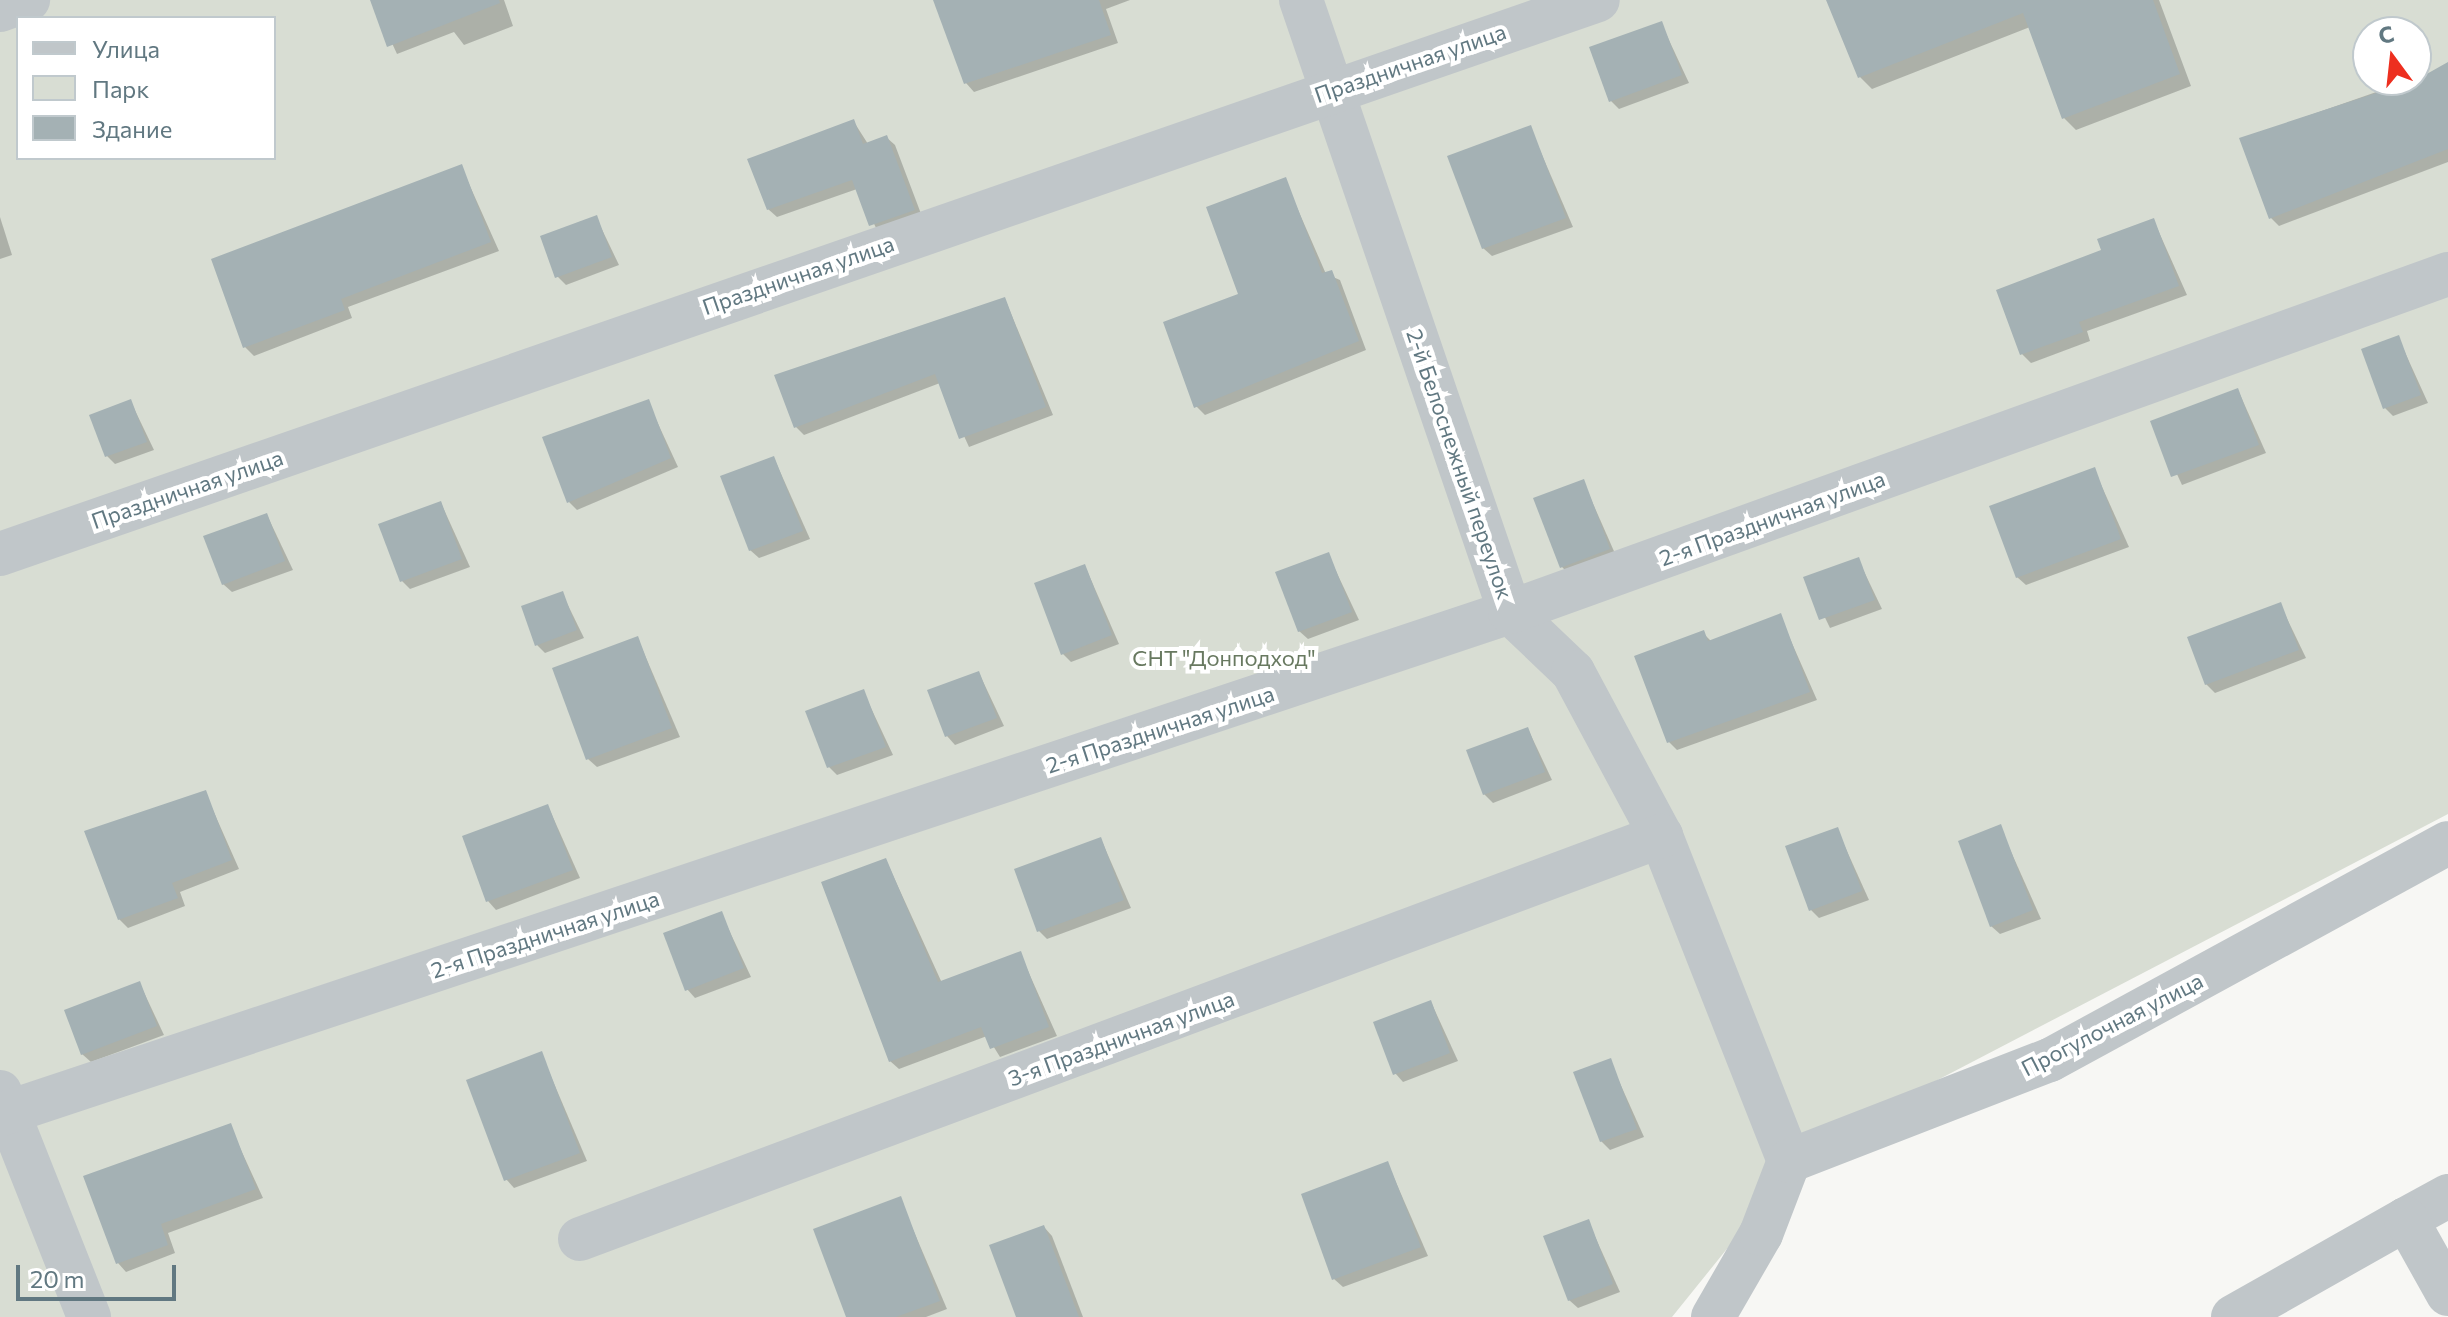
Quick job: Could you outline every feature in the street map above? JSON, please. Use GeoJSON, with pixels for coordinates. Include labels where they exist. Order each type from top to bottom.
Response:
{"type":"FeatureCollection","features":[{"type":"Feature","properties":{"kind":"street"},"geometry":{"type":"LineString","coordinates":[[0,10],[28,0]]}},
{"type":"Feature","properties":{"kind":"street","name":"2-й Белоснежный переулок"},"geometry":{"type":"LineString","coordinates":[[1301,0],[1510,612],[1573,672],[1661,836],[1789,1161]]}},
{"type":"Feature","properties":{"kind":"street","name":"Праздничная улица"},"geometry":{"type":"LineString","coordinates":[[0,554],[1332,89],[1598,0]]}},
{"type":"Feature","properties":{"kind":"street","name":"2-я Праздничная улица"},"geometry":{"type":"LineString","coordinates":[[3,1106],[1510,612],[2448,274]]}},
{"type":"Feature","properties":{"kind":"street","name":"3-я Праздничная улица"},"geometry":{"type":"LineString","coordinates":[[580,1239],[1661,836]]}},
{"type":"Feature","properties":{"kind":"street","name":"Прогулочная улица"},"geometry":{"type":"LineString","coordinates":[[1789,1161],[2050,1060],[2448,843]]}},
{"type":"Feature","properties":{"kind":"street"},"geometry":{"type":"LineString","coordinates":[[3,1106],[89,1317]]}},
{"type":"Feature","properties":{"kind":"street"},"geometry":{"type":"LineString","coordinates":[[1713,1317],[1761,1234],[1789,1161]]}},
{"type":"Feature","properties":{"kind":"street"},"geometry":{"type":"LineString","coordinates":[[2233,1317],[2448,1196]]}},
{"type":"Feature","properties":{"kind":"street"},"geometry":{"type":"LineString","coordinates":[[2406,1219],[2448,1294]]}},
{"type":"Feature","properties":{"kind":"green space","name":"СНТ \"Донподход\""},"geometry":{"type":"Polygon","coordinates":[[[0,0],[2448,0],[2448,814],[1809,1147],[1672,1317],[0,1317],[0,0]]]}},
{"type":"Feature","properties":{"kind":"building"},"geometry":{"type":"Polygon","coordinates":[[[370,0],[499,0],[500,3],[387,47],[370,0]]]}},
{"type":"Feature","properties":{"kind":"building"},"geometry":{"type":"Polygon","coordinates":[[[933,0],[1099,0],[1111,35],[964,84],[933,0]]]}},
{"type":"Feature","properties":{"kind":"building"},"geometry":{"type":"Polygon","coordinates":[[[1826,0],[2153,0],[2180,74],[2062,119],[2023,13],[1858,78],[1826,0]]]}},
{"type":"Feature","properties":{"kind":"building"},"geometry":{"type":"Polygon","coordinates":[[[1662,21],[1682,75],[1609,102],[1589,47],[1662,21]]]}},
{"type":"Feature","properties":{"kind":"building"},"geometry":{"type":"Polygon","coordinates":[[[2448,62],[2448,149],[2269,219],[2239,138],[2367,96],[2432,96],[2432,71],[2448,62]]]}},
{"type":"Feature","properties":{"kind":"building"},"geometry":{"type":"Polygon","coordinates":[[[854,119],[863,144],[887,135],[915,210],[869,226],[852,180],[767,210],[747,159],[854,119]]]}},
{"type":"Feature","properties":{"kind":"building"},"geometry":{"type":"Polygon","coordinates":[[[1531,125],[1566,218],[1482,249],[1447,156],[1531,125]]]}},
{"type":"Feature","properties":{"kind":"building"},"geometry":{"type":"Polygon","coordinates":[[[462,164],[491,242],[341,299],[345,310],[243,348],[211,259],[462,164]]]}},
{"type":"Feature","properties":{"kind":"building"},"geometry":{"type":"Polygon","coordinates":[[[1286,177],[1322,273],[1332,270],[1359,341],[1194,408],[1163,322],[1238,294],[1206,207],[1286,177]]]}},
{"type":"Feature","properties":{"kind":"building"},"geometry":{"type":"Polygon","coordinates":[[[597,215],[612,257],[555,278],[540,236],[597,215]]]}},
{"type":"Feature","properties":{"kind":"building"},"geometry":{"type":"Polygon","coordinates":[[[2154,218],[2179,286],[2079,322],[2083,332],[2020,355],[1996,290],[2101,250],[2097,239],[2154,218]]]}},
{"type":"Feature","properties":{"kind":"building"},"geometry":{"type":"Polygon","coordinates":[[[1005,297],[1046,407],[959,439],[935,374],[794,428],[774,375],[1005,297]]]}},
{"type":"Feature","properties":{"kind":"building"},"geometry":{"type":"Polygon","coordinates":[[[2399,335],[2421,395],[2383,409],[2361,349],[2399,335]]]}},
{"type":"Feature","properties":{"kind":"building"},"geometry":{"type":"Polygon","coordinates":[[[2238,388],[2259,445],[2171,477],[2150,421],[2238,388]]]}},
{"type":"Feature","properties":{"kind":"building"},"geometry":{"type":"Polygon","coordinates":[[[131,399],[147,442],[105,457],[89,415],[131,399]]]}},
{"type":"Feature","properties":{"kind":"building"},"geometry":{"type":"Polygon","coordinates":[[[649,399],[671,458],[567,503],[542,437],[649,399]]]}},
{"type":"Feature","properties":{"kind":"building"},"geometry":{"type":"Polygon","coordinates":[[[774,456],[803,531],[749,551],[720,476],[774,456]]]}},
{"type":"Feature","properties":{"kind":"building"},"geometry":{"type":"Polygon","coordinates":[[[2095,467],[2121,539],[2016,578],[1989,506],[2095,467]]]}},
{"type":"Feature","properties":{"kind":"building"},"geometry":{"type":"Polygon","coordinates":[[[1584,479],[1610,549],[1560,568],[1533,498],[1584,479]]]}},
{"type":"Feature","properties":{"kind":"building"},"geometry":{"type":"Polygon","coordinates":[[[441,501],[462,559],[400,582],[378,524],[441,501]]]}},
{"type":"Feature","properties":{"kind":"building"},"geometry":{"type":"Polygon","coordinates":[[[267,513],[285,561],[222,585],[203,536],[267,513]]]}},
{"type":"Feature","properties":{"kind":"building"},"geometry":{"type":"Polygon","coordinates":[[[1329,552],[1352,612],[1298,632],[1275,572],[1329,552]]]}},
{"type":"Feature","properties":{"kind":"building"},"geometry":{"type":"Polygon","coordinates":[[[1859,557],[1875,600],[1819,620],[1803,577],[1859,557]]]}},
{"type":"Feature","properties":{"kind":"building"},"geometry":{"type":"Polygon","coordinates":[[[1085,564],[1112,635],[1061,655],[1034,583],[1085,564]]]}},
{"type":"Feature","properties":{"kind":"building"},"geometry":{"type":"Polygon","coordinates":[[[563,591],[577,630],[535,646],[521,606],[563,591]]]}},
{"type":"Feature","properties":{"kind":"building"},"geometry":{"type":"Polygon","coordinates":[[[2281,602],[2299,650],[2205,685],[2187,637],[2281,602]]]}},
{"type":"Feature","properties":{"kind":"building"},"geometry":{"type":"Polygon","coordinates":[[[1781,613],[1810,692],[1667,743],[1634,656],[1704,630],[1708,641],[1781,613]]]}},
{"type":"Feature","properties":{"kind":"building"},"geometry":{"type":"Polygon","coordinates":[[[638,636],[672,728],[586,760],[552,668],[638,636]]]}},
{"type":"Feature","properties":{"kind":"building"},"geometry":{"type":"Polygon","coordinates":[[[979,671],[997,718],[945,737],[927,690],[979,671]]]}},
{"type":"Feature","properties":{"kind":"building"},"geometry":{"type":"Polygon","coordinates":[[[864,689],[886,747],[827,768],[805,711],[864,689]]]}},
{"type":"Feature","properties":{"kind":"building"},"geometry":{"type":"Polygon","coordinates":[[[1528,727],[1545,772],[1483,795],[1466,750],[1528,727]]]}},
{"type":"Feature","properties":{"kind":"building"},"geometry":{"type":"Polygon","coordinates":[[[206,790],[232,860],[172,883],[178,898],[118,920],[84,831],[206,790]]]}},
{"type":"Feature","properties":{"kind":"building"},"geometry":{"type":"Polygon","coordinates":[[[548,804],[573,870],[486,902],[462,836],[548,804]]]}},
{"type":"Feature","properties":{"kind":"building"},"geometry":{"type":"Polygon","coordinates":[[[2001,824],[2033,910],[1990,927],[1958,841],[2001,824]]]}},
{"type":"Feature","properties":{"kind":"building"},"geometry":{"type":"Polygon","coordinates":[[[1838,827],[1862,891],[1809,911],[1785,846],[1838,827]]]}},
{"type":"Feature","properties":{"kind":"building"},"geometry":{"type":"Polygon","coordinates":[[[1101,837],[1124,900],[1037,932],[1014,869],[1101,837]]]}},
{"type":"Feature","properties":{"kind":"building"},"geometry":{"type":"Polygon","coordinates":[[[886,858],[938,982],[1021,951],[1049,1027],[990,1049],[981,1027],[889,1062],[821,882],[886,858]]]}},
{"type":"Feature","properties":{"kind":"building"},"geometry":{"type":"Polygon","coordinates":[[[722,911],[744,968],[685,991],[663,933],[722,911]]]}},
{"type":"Feature","properties":{"kind":"building"},"geometry":{"type":"Polygon","coordinates":[[[140,981],[157,1026],[81,1055],[64,1010],[140,981]]]}},
{"type":"Feature","properties":{"kind":"building"},"geometry":{"type":"Polygon","coordinates":[[[1431,1000],[1450,1053],[1393,1075],[1373,1022],[1431,1000]]]}},
{"type":"Feature","properties":{"kind":"building"},"geometry":{"type":"Polygon","coordinates":[[[542,1051],[580,1153],[504,1181],[466,1080],[542,1051]]]}},
{"type":"Feature","properties":{"kind":"building"},"geometry":{"type":"Polygon","coordinates":[[[1611,1058],[1637,1129],[1600,1142],[1573,1072],[1611,1058]]]}},
{"type":"Feature","properties":{"kind":"building"},"geometry":{"type":"Polygon","coordinates":[[[231,1123],[256,1189],[161,1224],[168,1245],[116,1264],[83,1176],[231,1123]]]}},
{"type":"Feature","properties":{"kind":"building"},"geometry":{"type":"Polygon","coordinates":[[[1388,1161],[1421,1247],[1332,1280],[1301,1194],[1388,1161]]]}},
{"type":"Feature","properties":{"kind":"building"},"geometry":{"type":"Polygon","coordinates":[[[901,1196],[940,1301],[896,1317],[846,1317],[813,1229],[901,1196]]]}},
{"type":"Feature","properties":{"kind":"building"},"geometry":{"type":"Polygon","coordinates":[[[1589,1219],[1613,1284],[1568,1301],[1543,1236],[1589,1219]]]}},
{"type":"Feature","properties":{"kind":"building"},"geometry":{"type":"Polygon","coordinates":[[[1044,1225],[1079,1317],[1016,1317],[989,1245],[1044,1225]]]}}]}
